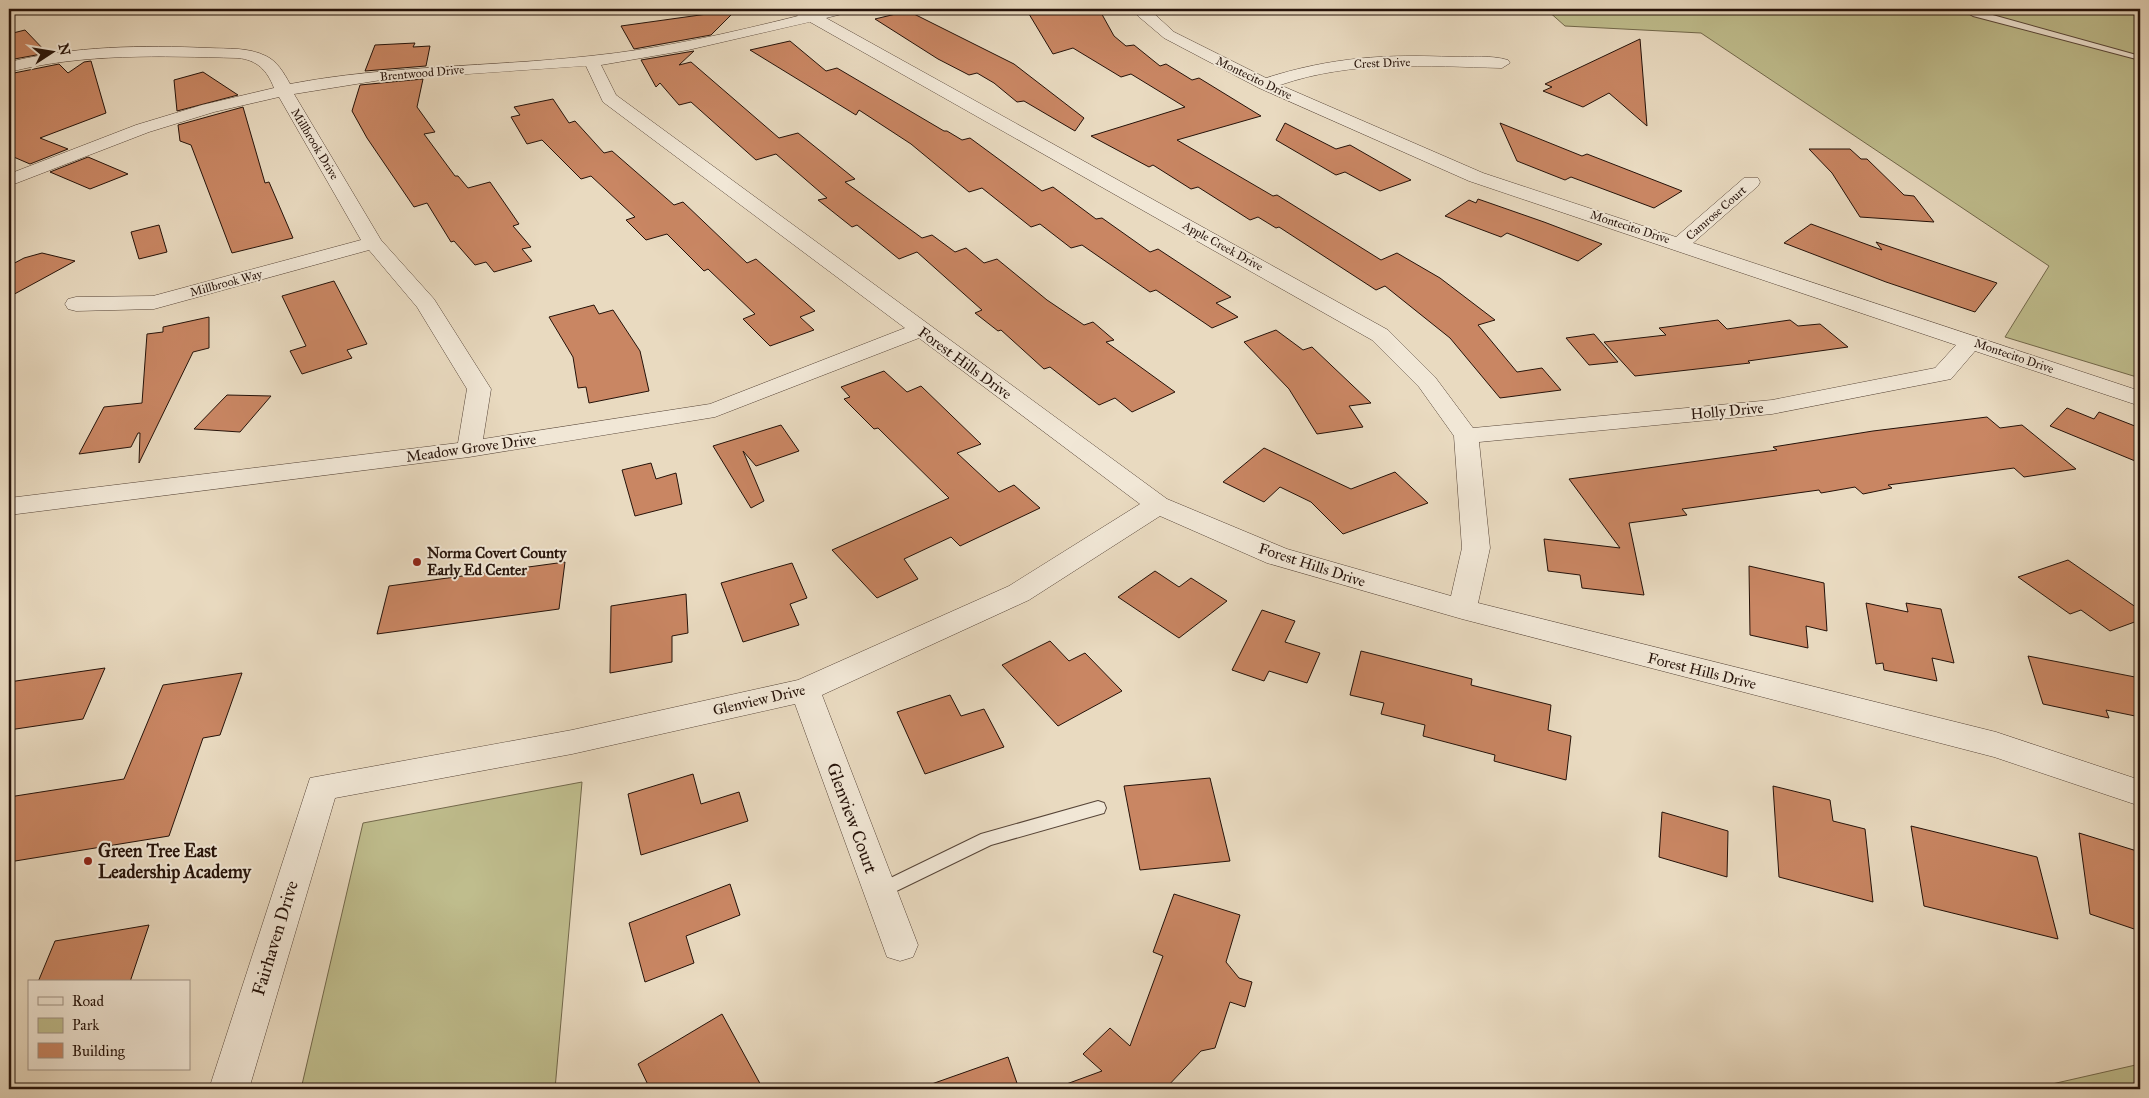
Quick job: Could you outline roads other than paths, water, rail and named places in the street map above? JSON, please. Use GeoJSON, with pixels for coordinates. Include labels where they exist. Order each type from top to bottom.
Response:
{"type":"FeatureCollection","features":[{"type":"Feature","properties":{"kind":"street","name":"Brentwood Drive"},"geometry":{"type":"LineString","coordinates":[[9,180],[160,122],[284,91],[351,79],[434,71],[591,61],[710,43],[804,13],[845,9]]}},
{"type":"Feature","properties":{"kind":"street","name":"Montecito Drive"},"geometry":{"type":"LineString","coordinates":[[1142,9],[1143,13],[1169,35],[1265,84],[1476,177],[1972,341],[2140,399]]}},
{"type":"Feature","properties":{"kind":"street","name":"Apple Creek Drive"},"geometry":{"type":"LineString","coordinates":[[804,13],[1380,334],[1427,382],[1466,436]]}},
{"type":"Feature","properties":{"kind":"street","name":"Millbrook Drive"},"geometry":{"type":"LineString","coordinates":[[9,67],[37,59],[83,52],[179,51],[253,56],[277,71],[284,91],[374,243],[426,304],[479,389],[469,450]]}},
{"type":"Feature","properties":{"kind":"street","name":"Forest Hills Drive"},"geometry":{"type":"LineString","coordinates":[[591,61],[609,98],[1158,506],[1277,556],[1462,610],[1996,745],[2140,793]]}},
{"type":"Feature","properties":{"kind":"street","name":"Crest Drive"},"geometry":{"type":"LineString","coordinates":[[1265,84],[1313,69],[1351,64],[1394,61],[1502,63]]}},
{"type":"Feature","properties":{"kind":"street","name":"Camrose Court"},"geometry":{"type":"LineString","coordinates":[[1680,244],[1751,182]]}},
{"type":"Feature","properties":{"kind":"street","name":"Millbrook Way"},"geometry":{"type":"LineString","coordinates":[[76,304],[154,302],[374,243]]}},
{"type":"Feature","properties":{"kind":"street","name":"Meadow Grove Drive"},"geometry":{"type":"LineString","coordinates":[[9,507],[469,450],[715,410],[920,330]]}},
{"type":"Feature","properties":{"kind":"street","name":"Holly Drive"},"geometry":{"type":"LineString","coordinates":[[1466,436],[1772,407],[1944,374],[1972,341]]}},
{"type":"Feature","properties":{"kind":"street"},"geometry":{"type":"LineString","coordinates":[[1462,610],[1476,548],[1466,436]]}},
{"type":"Feature","properties":{"kind":"street","name":"Glenview Drive"},"geometry":{"type":"LineString","coordinates":[[322,787],[572,742],[805,690],[1019,593],[1158,506]]}},
{"type":"Feature","properties":{"kind":"street","name":"Glenview Court"},"geometry":{"type":"LineString","coordinates":[[805,690],[900,945]]}},
{"type":"Feature","properties":{"kind":"street","name":"Fairhaven Drive"},"geometry":{"type":"LineString","coordinates":[[229,1089],[322,787]]}},
{"type":"Feature","properties":{"kind":"lane"},"geometry":{"type":"LineString","coordinates":[[1965,9],[1976,14],[2140,58]]}},
{"type":"Feature","properties":{"kind":"lane"},"geometry":{"type":"LineString","coordinates":[[880,890],[987,839],[1098,808]]}},
{"type":"Feature","properties":{"kind":"place","name":"Norma Covert County Early Ed Center"},"geometry":{"type":"Point","coordinates":[417,562]}},
{"type":"Feature","properties":{"kind":"place","name":"Green Tree East Leadership Academy"},"geometry":{"type":"Point","coordinates":[88,861]}}]}
